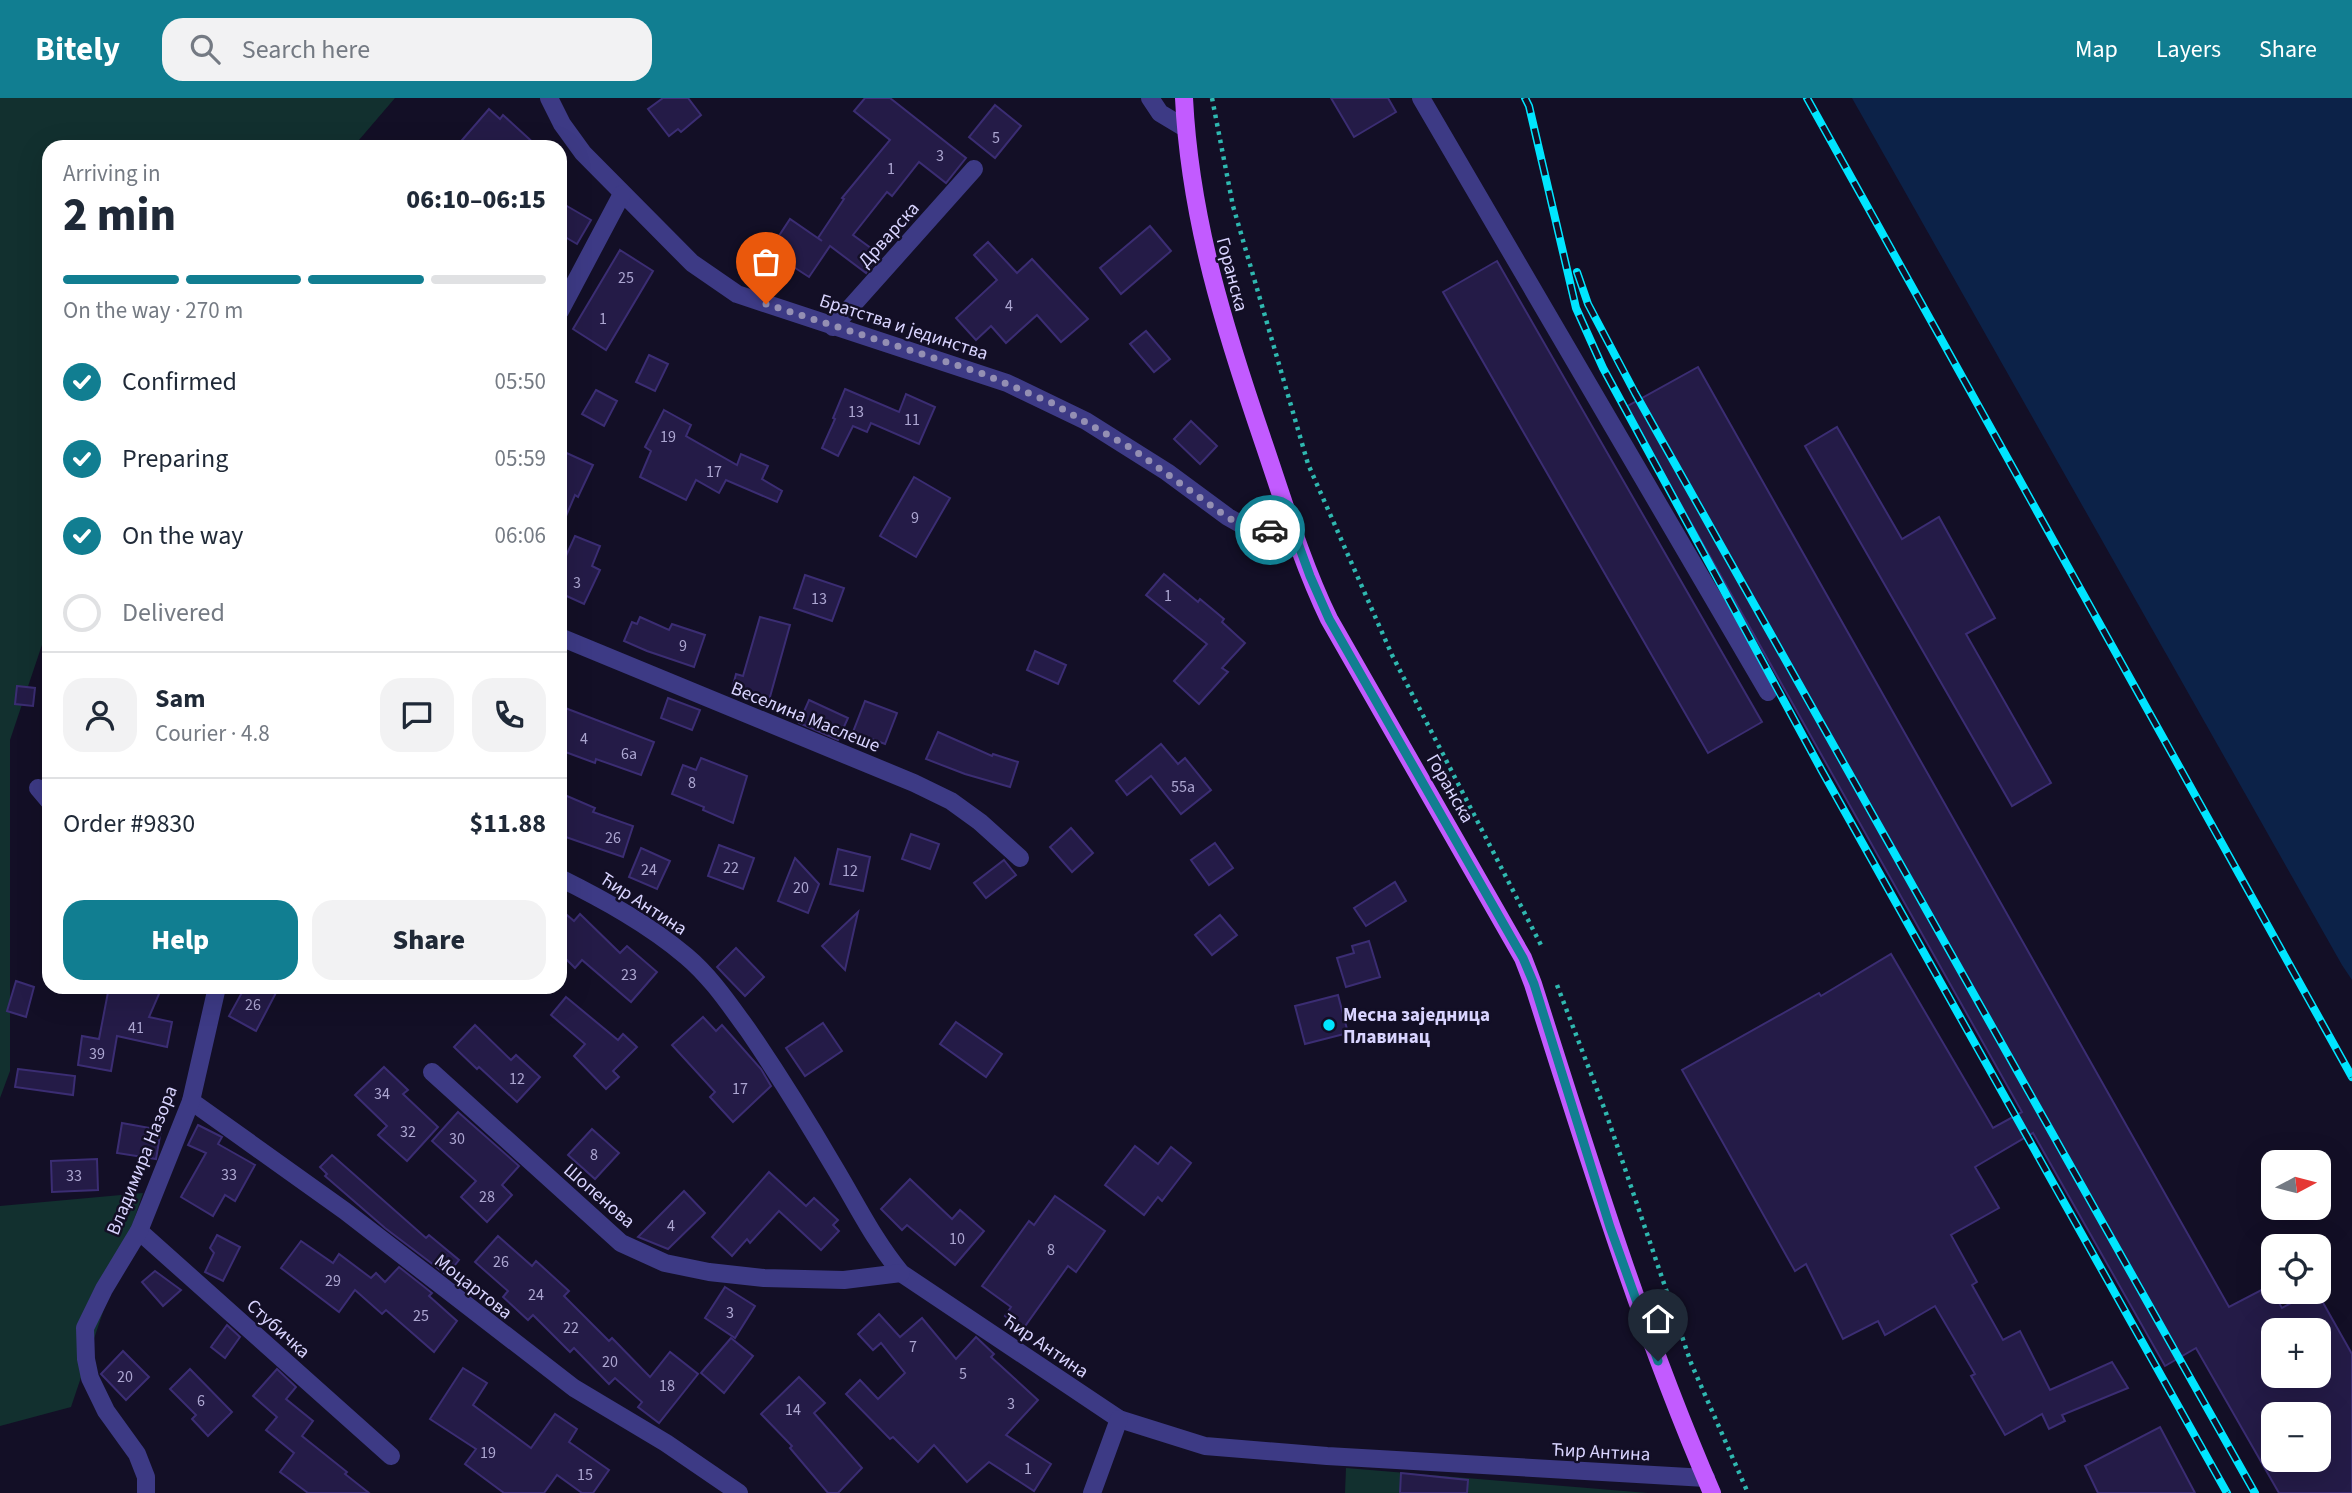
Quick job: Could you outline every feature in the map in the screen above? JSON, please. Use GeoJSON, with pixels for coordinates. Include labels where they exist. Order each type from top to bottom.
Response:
{"type":"FeatureCollection","features":[{"type":"Feature","properties":{"kind":"main road","name":"Горанска"},"geometry":{"type":"LineString","coordinates":[[1184,98],[1193,190],[1210,274],[1240,374],[1310,576],[1329,619],[1523,958],[1534,984],[1606,1215],[1650,1340],[1709,1485]]}},
{"type":"Feature","properties":{"kind":"street","name":"Братства и јединства"},"geometry":{"type":"LineString","coordinates":[[549,98],[562,124],[583,153],[622,194],[691,263],[737,294],[981,373],[1052,403],[1131,448],[1227,517],[1251,530],[1268,531],[1291,524]]}},
{"type":"Feature","properties":{"kind":"street"},"geometry":{"type":"LineString","coordinates":[[1150,98],[1160,113],[1185,128]]}},
{"type":"Feature","properties":{"kind":"street"},"geometry":{"type":"LineString","coordinates":[[1421,98],[1768,692]]}},
{"type":"Feature","properties":{"kind":"street","name":"Дрварска"},"geometry":{"type":"LineString","coordinates":[[833,327],[974,169]]}},
{"type":"Feature","properties":{"kind":"street"},"geometry":{"type":"LineString","coordinates":[[567,298],[622,194]]}},
{"type":"Feature","properties":{"kind":"street","name":"Веселина Маслеше"},"geometry":{"type":"LineString","coordinates":[[567,640],[914,783],[951,801],[980,822],[1020,858]]}},
{"type":"Feature","properties":{"kind":"street","name":"Ћир Антина"},"geometry":{"type":"LineString","coordinates":[[567,882],[655,932],[688,958],[711,981],[771,1065],[840,1176],[880,1247],[901,1273],[1119,1419],[1192,1443],[1218,1447],[1709,1485]]}},
{"type":"Feature","properties":{"kind":"street","name":"Владимира Назора"},"geometry":{"type":"LineString","coordinates":[[146,1493],[146,1477],[138,1454],[106,1411],[90,1378],[84,1342],[85,1328],[139,1231],[191,1101],[215,994]]}},
{"type":"Feature","properties":{"kind":"street","name":"Шопенова"},"geometry":{"type":"LineString","coordinates":[[432,1072],[621,1243],[640,1253],[684,1268],[764,1278],[844,1280],[901,1273]]}},
{"type":"Feature","properties":{"kind":"street","name":"Моцартова"},"geometry":{"type":"LineString","coordinates":[[191,1101],[345,1211],[574,1388],[666,1443],[739,1493]]}},
{"type":"Feature","properties":{"kind":"street","name":"Стубичка"},"geometry":{"type":"LineString","coordinates":[[139,1231],[391,1455]]}},
{"type":"Feature","properties":{"kind":"street"},"geometry":{"type":"LineString","coordinates":[[1092,1493],[1119,1419]]}},
{"type":"Feature","properties":{"kind":"path"},"geometry":{"type":"LineString","coordinates":[[1212,98],[1233,206],[1308,464],[1392,655],[1544,950]]}},
{"type":"Feature","properties":{"kind":"path"},"geometry":{"type":"LineString","coordinates":[[1553,975],[1606,1114],[1691,1363],[1748,1493]]}},
{"type":"Feature","properties":{"kind":"green space"},"geometry":{"type":"Polygon","coordinates":[[[0,98],[395,98],[359,140],[42,140],[42,645],[10,740],[10,1071],[0,1098],[0,98]]]}},
{"type":"Feature","properties":{"kind":"green space"},"geometry":{"type":"Polygon","coordinates":[[[143,1193],[71,1407],[0,1426],[0,1206],[143,1193]]]}},
{"type":"Feature","properties":{"kind":"green space"},"geometry":{"type":"Polygon","coordinates":[[[1346,1468],[1648,1493],[1345,1493],[1346,1468]]]}},
{"type":"Feature","properties":{"kind":"water"},"geometry":{"type":"Polygon","coordinates":[[[1852,98],[2352,98],[2352,980],[2342,965],[1852,98]]]}},
{"type":"Feature","properties":{"kind":"building"},"geometry":{"type":"Polygon","coordinates":[[[663,98],[688,98],[701,115],[681,132],[678,129],[669,136],[648,109],[663,98]]]}},
{"type":"Feature","properties":{"kind":"building"},"geometry":{"type":"Polygon","coordinates":[[[865,98],[890,98],[966,158],[946,183],[919,162],[892,196],[887,192],[853,235],[879,254],[866,273],[830,246],[809,277],[769,251],[790,219],[822,241],[818,238],[844,199],[842,198],[890,140],[854,111],[865,98]]]}},
{"type":"Feature","properties":{"kind":"building"},"geometry":{"type":"Polygon","coordinates":[[[1331,98],[1388,98],[1396,112],[1354,137],[1331,98]]]}},
{"type":"Feature","properties":{"kind":"building"},"geometry":{"type":"Polygon","coordinates":[[[995,105],[1021,126],[995,158],[969,137],[995,105]]]}},
{"type":"Feature","properties":{"kind":"building"},"geometry":{"type":"Polygon","coordinates":[[[489,109],[500,119],[503,115],[530,140],[462,140],[489,109]]]}},
{"type":"Feature","properties":{"kind":"building"},"geometry":{"type":"Polygon","coordinates":[[[567,206],[591,220],[577,244],[567,238],[567,206]]]}},
{"type":"Feature","properties":{"kind":"building"},"geometry":{"type":"Polygon","coordinates":[[[1150,226],[1171,251],[1121,294],[1100,268],[1150,226]]]}},
{"type":"Feature","properties":{"kind":"building"},"geometry":{"type":"Polygon","coordinates":[[[988,242],[1017,273],[1032,259],[1088,319],[1061,342],[1037,315],[1006,343],[991,326],[976,340],[956,318],[997,280],[974,255],[988,242]]]}},
{"type":"Feature","properties":{"kind":"building"},"geometry":{"type":"Polygon","coordinates":[[[620,250],[653,271],[606,350],[573,329],[620,250]]]}},
{"type":"Feature","properties":{"kind":"building"},"geometry":{"type":"Polygon","coordinates":[[[1497,261],[1762,722],[1708,753],[1443,292],[1497,261]]]}},
{"type":"Feature","properties":{"kind":"building"},"geometry":{"type":"Polygon","coordinates":[[[1146,331],[1170,359],[1154,372],[1130,344],[1146,331]]]}},
{"type":"Feature","properties":{"kind":"building"},"geometry":{"type":"Polygon","coordinates":[[[649,355],[668,364],[655,391],[636,382],[649,355]]]}},
{"type":"Feature","properties":{"kind":"building"},"geometry":{"type":"Polygon","coordinates":[[[1698,367],[2229,1307],[2261,1290],[2261,1304],[2280,1304],[2282,1308],[2289,1304],[2324,1304],[2352,1354],[2352,1493],[2279,1493],[2267,1472],[2331,1472],[2331,1402],[2261,1402],[2261,1462],[2196,1348],[2165,1366],[2033,1133],[1975,1167],[1999,1208],[1951,1235],[1977,1282],[1972,1285],[2003,1340],[2020,1331],[2050,1390],[2112,1362],[2128,1388],[2062,1415],[2065,1421],[2049,1429],[2042,1414],[2005,1435],[1971,1376],[1975,1374],[1935,1306],[1885,1335],[1878,1321],[1843,1339],[1806,1264],[1795,1271],[1682,1070],[1819,993],[1821,996],[1891,954],[1993,1128],[2022,1112],[1626,407],[1698,367]]]}},
{"type":"Feature","properties":{"kind":"building"},"geometry":{"type":"Polygon","coordinates":[[[845,389],[899,412],[906,394],[935,407],[919,444],[871,423],[867,432],[853,426],[838,456],[822,448],[845,389]]]}},
{"type":"Feature","properties":{"kind":"building"},"geometry":{"type":"Polygon","coordinates":[[[596,390],[617,401],[604,426],[582,414],[596,390]]]}},
{"type":"Feature","properties":{"kind":"building"},"geometry":{"type":"Polygon","coordinates":[[[664,410],[691,425],[686,436],[737,465],[741,454],[768,466],[762,479],[782,491],[777,502],[726,480],[719,493],[696,480],[686,500],[640,477],[651,451],[645,447],[664,410]]]}},
{"type":"Feature","properties":{"kind":"building"},"geometry":{"type":"Polygon","coordinates":[[[1191,421],[1217,446],[1200,464],[1174,439],[1191,421]]]}},
{"type":"Feature","properties":{"kind":"building"},"geometry":{"type":"Polygon","coordinates":[[[1837,427],[1902,539],[1939,517],[1995,618],[1966,634],[2051,783],[2012,806],[1805,446],[1837,427]]]}},
{"type":"Feature","properties":{"kind":"building"},"geometry":{"type":"Polygon","coordinates":[[[567,453],[593,465],[578,497],[575,495],[567,514],[567,453]]]}},
{"type":"Feature","properties":{"kind":"building"},"geometry":{"type":"Polygon","coordinates":[[[914,477],[950,498],[916,557],[880,536],[914,477]]]}},
{"type":"Feature","properties":{"kind":"building"},"geometry":{"type":"Polygon","coordinates":[[[575,536],[600,546],[592,566],[600,570],[584,604],[567,596],[567,554],[575,536]]]}},
{"type":"Feature","properties":{"kind":"building"},"geometry":{"type":"Polygon","coordinates":[[[1164,574],[1224,619],[1222,622],[1245,643],[1222,668],[1228,672],[1199,704],[1174,681],[1207,644],[1146,595],[1164,574]]]}},
{"type":"Feature","properties":{"kind":"building"},"geometry":{"type":"Polygon","coordinates":[[[805,575],[844,588],[832,621],[794,608],[805,575]]]}},
{"type":"Feature","properties":{"kind":"building"},"geometry":{"type":"Polygon","coordinates":[[[640,617],[669,630],[672,624],[705,635],[694,667],[624,641],[632,622],[637,624],[640,617]]]}},
{"type":"Feature","properties":{"kind":"building"},"geometry":{"type":"Polygon","coordinates":[[[760,617],[790,625],[768,704],[731,693],[736,674],[743,676],[760,617]]]}},
{"type":"Feature","properties":{"kind":"building"},"geometry":{"type":"Polygon","coordinates":[[[1035,651],[1066,665],[1058,684],[1027,670],[1035,651]]]}},
{"type":"Feature","properties":{"kind":"building"},"geometry":{"type":"Polygon","coordinates":[[[17,686],[35,688],[33,706],[15,704],[17,686]]]}},
{"type":"Feature","properties":{"kind":"building"},"geometry":{"type":"Polygon","coordinates":[[[668,698],[700,710],[692,730],[661,718],[668,698]]]}},
{"type":"Feature","properties":{"kind":"building"},"geometry":{"type":"Polygon","coordinates":[[[809,700],[848,718],[838,740],[799,723],[809,700]]]}},
{"type":"Feature","properties":{"kind":"building"},"geometry":{"type":"Polygon","coordinates":[[[865,701],[897,713],[885,744],[853,732],[865,701]]]}},
{"type":"Feature","properties":{"kind":"building"},"geometry":{"type":"Polygon","coordinates":[[[567,709],[654,742],[641,775],[596,759],[595,763],[567,753],[567,709]]]}},
{"type":"Feature","properties":{"kind":"building"},"geometry":{"type":"Polygon","coordinates":[[[938,732],[992,756],[993,754],[1018,762],[1010,787],[926,759],[938,732]]]}},
{"type":"Feature","properties":{"kind":"building"},"geometry":{"type":"Polygon","coordinates":[[[1161,744],[1178,764],[1185,758],[1211,790],[1181,814],[1151,776],[1127,795],[1116,781],[1161,744]]]}},
{"type":"Feature","properties":{"kind":"building"},"geometry":{"type":"Polygon","coordinates":[[[701,758],[747,776],[733,823],[672,794],[683,765],[696,770],[701,758]]]}},
{"type":"Feature","properties":{"kind":"building"},"geometry":{"type":"Polygon","coordinates":[[[567,796],[595,808],[593,812],[633,826],[623,857],[567,837],[567,796]]]}},
{"type":"Feature","properties":{"kind":"building"},"geometry":{"type":"Polygon","coordinates":[[[1071,828],[1093,853],[1072,872],[1050,847],[1071,828]]]}},
{"type":"Feature","properties":{"kind":"building"},"geometry":{"type":"Polygon","coordinates":[[[911,834],[939,844],[930,869],[902,859],[911,834]]]}},
{"type":"Feature","properties":{"kind":"building"},"geometry":{"type":"Polygon","coordinates":[[[1215,843],[1233,868],[1209,885],[1191,860],[1215,843]]]}},
{"type":"Feature","properties":{"kind":"building"},"geometry":{"type":"Polygon","coordinates":[[[719,845],[754,858],[743,889],[708,876],[719,845]]]}},
{"type":"Feature","properties":{"kind":"building"},"geometry":{"type":"Polygon","coordinates":[[[641,848],[670,861],[657,889],[629,877],[641,848]]]}},
{"type":"Feature","properties":{"kind":"building"},"geometry":{"type":"Polygon","coordinates":[[[838,849],[870,857],[863,891],[830,884],[838,849]]]}},
{"type":"Feature","properties":{"kind":"building"},"geometry":{"type":"Polygon","coordinates":[[[795,858],[819,884],[808,913],[778,901],[795,858]]]}},
{"type":"Feature","properties":{"kind":"building"},"geometry":{"type":"Polygon","coordinates":[[[1004,860],[1016,875],[986,898],[974,883],[1004,860]]]}},
{"type":"Feature","properties":{"kind":"building"},"geometry":{"type":"Polygon","coordinates":[[[1395,882],[1406,901],[1366,926],[1354,908],[1395,882]]]}},
{"type":"Feature","properties":{"kind":"building"},"geometry":{"type":"Polygon","coordinates":[[[858,912],[845,970],[822,946],[858,912]]]}},
{"type":"Feature","properties":{"kind":"building"},"geometry":{"type":"Polygon","coordinates":[[[580,914],[620,953],[627,946],[657,972],[631,1002],[582,960],[575,968],[567,960],[567,915],[574,921],[580,914]]]}},
{"type":"Feature","properties":{"kind":"building"},"geometry":{"type":"Polygon","coordinates":[[[1220,915],[1237,935],[1212,955],[1195,935],[1220,915]]]}},
{"type":"Feature","properties":{"kind":"building"},"geometry":{"type":"Polygon","coordinates":[[[1369,941],[1380,977],[1346,987],[1337,958],[1354,953],[1352,946],[1369,941]]]}},
{"type":"Feature","properties":{"kind":"building"},"geometry":{"type":"Polygon","coordinates":[[[736,948],[764,977],[745,996],[717,967],[736,948]]]}},
{"type":"Feature","properties":{"kind":"building"},"geometry":{"type":"Polygon","coordinates":[[[16,981],[34,987],[26,1017],[7,1011],[16,981]]]}},
{"type":"Feature","properties":{"kind":"building"},"geometry":{"type":"Polygon","coordinates":[[[108,994],[159,994],[149,1017],[172,1022],[167,1047],[117,1036],[111,1071],[78,1065],[82,1036],[99,1039],[108,994]]]}},
{"type":"Feature","properties":{"kind":"building"},"geometry":{"type":"Polygon","coordinates":[[[241,994],[275,994],[256,1031],[229,1016],[241,994]]]}},
{"type":"Feature","properties":{"kind":"building"},"geometry":{"type":"Polygon","coordinates":[[[1338,995],[1348,1033],[1305,1044],[1295,1006],[1338,995]]]}},
{"type":"Feature","properties":{"kind":"building"},"geometry":{"type":"Polygon","coordinates":[[[566,997],[618,1040],[623,1034],[637,1047],[613,1071],[619,1077],[606,1089],[574,1056],[585,1044],[551,1015],[566,997]]]}},
{"type":"Feature","properties":{"kind":"building"},"geometry":{"type":"Polygon","coordinates":[[[703,1017],[716,1031],[722,1025],[761,1069],[771,1086],[733,1122],[710,1097],[715,1092],[672,1045],[703,1017]]]}},
{"type":"Feature","properties":{"kind":"building"},"geometry":{"type":"Polygon","coordinates":[[[956,1022],[1002,1054],[986,1077],[940,1044],[956,1022]]]}},
{"type":"Feature","properties":{"kind":"building"},"geometry":{"type":"Polygon","coordinates":[[[823,1023],[842,1051],[805,1076],[786,1048],[823,1023]]]}},
{"type":"Feature","properties":{"kind":"building"},"geometry":{"type":"Polygon","coordinates":[[[475,1025],[511,1060],[516,1055],[540,1077],[517,1102],[454,1047],[475,1025]]]}},
{"type":"Feature","properties":{"kind":"building"},"geometry":{"type":"Polygon","coordinates":[[[384,1067],[408,1090],[403,1094],[438,1127],[407,1161],[378,1135],[387,1126],[355,1095],[384,1067]]]}},
{"type":"Feature","properties":{"kind":"building"},"geometry":{"type":"Polygon","coordinates":[[[18,1069],[75,1076],[73,1095],[15,1087],[18,1069]]]}},
{"type":"Feature","properties":{"kind":"building"},"geometry":{"type":"Polygon","coordinates":[[[458,1112],[519,1166],[502,1185],[512,1195],[487,1222],[461,1197],[476,1181],[432,1141],[458,1112]]]}},
{"type":"Feature","properties":{"kind":"building"},"geometry":{"type":"Polygon","coordinates":[[[122,1123],[161,1130],[156,1159],[117,1153],[122,1123]]]}},
{"type":"Feature","properties":{"kind":"building"},"geometry":{"type":"Polygon","coordinates":[[[198,1125],[222,1137],[218,1144],[255,1165],[235,1201],[225,1195],[213,1216],[181,1197],[206,1153],[188,1145],[198,1125]]]}},
{"type":"Feature","properties":{"kind":"building"},"geometry":{"type":"Polygon","coordinates":[[[592,1129],[619,1153],[595,1179],[568,1155],[592,1129]]]}},
{"type":"Feature","properties":{"kind":"building"},"geometry":{"type":"Polygon","coordinates":[[[1135,1146],[1158,1164],[1171,1147],[1191,1163],[1162,1201],[1158,1197],[1144,1215],[1105,1185],[1135,1146]]]}},
{"type":"Feature","properties":{"kind":"building"},"geometry":{"type":"Polygon","coordinates":[[[332,1155],[426,1238],[429,1235],[459,1260],[447,1275],[385,1228],[325,1176],[327,1174],[320,1167],[332,1155]]]}},
{"type":"Feature","properties":{"kind":"building"},"geometry":{"type":"Polygon","coordinates":[[[97,1159],[98,1190],[52,1192],[51,1161],[97,1159]]]}},
{"type":"Feature","properties":{"kind":"building"},"geometry":{"type":"Polygon","coordinates":[[[769,1172],[806,1206],[814,1198],[838,1220],[833,1225],[839,1231],[821,1250],[779,1211],[750,1243],[747,1239],[732,1256],[712,1237],[769,1172]]]}},
{"type":"Feature","properties":{"kind":"building"},"geometry":{"type":"Polygon","coordinates":[[[910,1179],[952,1219],[960,1210],[984,1231],[955,1265],[907,1225],[902,1230],[881,1209],[910,1179]]]}},
{"type":"Feature","properties":{"kind":"building"},"geometry":{"type":"Polygon","coordinates":[[[684,1191],[705,1213],[668,1249],[638,1237],[684,1191]]]}},
{"type":"Feature","properties":{"kind":"building"},"geometry":{"type":"Polygon","coordinates":[[[1055,1196],[1105,1231],[1076,1272],[1068,1266],[1023,1329],[1005,1316],[1011,1307],[982,1286],[1029,1221],[1034,1225],[1055,1196]]]}},
{"type":"Feature","properties":{"kind":"building"},"geometry":{"type":"Polygon","coordinates":[[[217,1235],[240,1247],[223,1281],[205,1272],[214,1253],[210,1248],[217,1235]]]}},
{"type":"Feature","properties":{"kind":"building"},"geometry":{"type":"Polygon","coordinates":[[[498,1236],[532,1266],[536,1261],[569,1291],[564,1296],[609,1341],[612,1338],[650,1377],[670,1352],[698,1374],[659,1423],[638,1407],[642,1402],[615,1378],[609,1384],[574,1348],[570,1352],[533,1315],[528,1320],[503,1297],[508,1291],[475,1262],[498,1236]]]}},
{"type":"Feature","properties":{"kind":"building"},"geometry":{"type":"Polygon","coordinates":[[[301,1241],[333,1263],[339,1254],[371,1278],[376,1273],[385,1282],[399,1267],[432,1293],[429,1296],[457,1321],[434,1352],[386,1310],[382,1314],[355,1290],[339,1312],[281,1268],[301,1241]]]}},
{"type":"Feature","properties":{"kind":"building"},"geometry":{"type":"Polygon","coordinates":[[[155,1271],[181,1290],[163,1306],[142,1282],[155,1271]]]}},
{"type":"Feature","properties":{"kind":"building"},"geometry":{"type":"Polygon","coordinates":[[[725,1287],[755,1306],[735,1338],[705,1318],[725,1287]]]}},
{"type":"Feature","properties":{"kind":"building"},"geometry":{"type":"Polygon","coordinates":[[[879,1314],[900,1337],[922,1318],[956,1359],[976,1337],[994,1354],[991,1357],[1038,1400],[1006,1435],[1051,1464],[1034,1491],[989,1462],[967,1482],[934,1445],[918,1462],[893,1437],[890,1439],[846,1394],[860,1380],[878,1399],[905,1373],[881,1343],[873,1350],[858,1334],[879,1314]]]}},
{"type":"Feature","properties":{"kind":"building"},"geometry":{"type":"Polygon","coordinates":[[[227,1325],[240,1337],[225,1358],[211,1347],[227,1325]]]}},
{"type":"Feature","properties":{"kind":"building"},"geometry":{"type":"Polygon","coordinates":[[[731,1338],[753,1356],[724,1393],[701,1373],[731,1338]]]}},
{"type":"Feature","properties":{"kind":"building"},"geometry":{"type":"Polygon","coordinates":[[[123,1351],[149,1377],[126,1400],[101,1374],[123,1351]]]}},
{"type":"Feature","properties":{"kind":"building"},"geometry":{"type":"Polygon","coordinates":[[[463,1368],[487,1383],[473,1405],[531,1448],[555,1414],[577,1429],[569,1442],[609,1470],[593,1493],[582,1493],[557,1475],[544,1493],[504,1493],[465,1464],[476,1449],[430,1419],[463,1368]]]}},
{"type":"Feature","properties":{"kind":"building"},"geometry":{"type":"Polygon","coordinates":[[[190,1369],[232,1412],[208,1436],[192,1419],[196,1415],[170,1389],[190,1369]]]}},
{"type":"Feature","properties":{"kind":"building"},"geometry":{"type":"Polygon","coordinates":[[[277,1369],[296,1387],[286,1399],[313,1421],[302,1436],[369,1493],[308,1493],[280,1472],[294,1453],[266,1430],[277,1417],[253,1396],[277,1369]]]}},
{"type":"Feature","properties":{"kind":"building"},"geometry":{"type":"Polygon","coordinates":[[[799,1377],[825,1403],[814,1413],[862,1468],[838,1493],[828,1493],[790,1448],[792,1446],[761,1414],[799,1377]]]}},
{"type":"Feature","properties":{"kind":"building"},"geometry":{"type":"Polygon","coordinates":[[[2160,1427],[2195,1493],[2098,1493],[2085,1466],[2160,1427]]]}},
{"type":"Feature","properties":{"kind":"building"},"geometry":{"type":"Polygon","coordinates":[[[1401,1473],[1468,1480],[1467,1493],[1400,1493],[1401,1473]]]}},
{"type":"Feature","properties":{"kind":"railway"},"geometry":{"type":"LineString","coordinates":[[1525,98],[1576,308],[1603,368],[1822,771],[2227,1493]]}},
{"type":"Feature","properties":{"kind":"railway"},"geometry":{"type":"LineString","coordinates":[[1807,98],[2352,1077]]}},
{"type":"Feature","properties":{"kind":"railway"},"geometry":{"type":"LineString","coordinates":[[1577,272],[1588,304],[1635,393],[2255,1493]]}},
{"type":"Feature","properties":{"kind":"way so far"},"geometry":{"type":"LineString","coordinates":[[766,304],[981,373],[1052,403],[1131,448],[1227,517],[1251,530],[1270,530]]}},
{"type":"Feature","properties":{"kind":"place","name":"Месна заједница Плавинац"},"geometry":{"type":"Point","coordinates":[1329,1025]}},
{"type":"Feature","properties":{"kind":"route"},"geometry":{"type":"LineString","coordinates":[[1270,530],[1291,524],[1329,619],[1523,958],[1534,984],[1610,1227],[1658,1361]]}}]}
